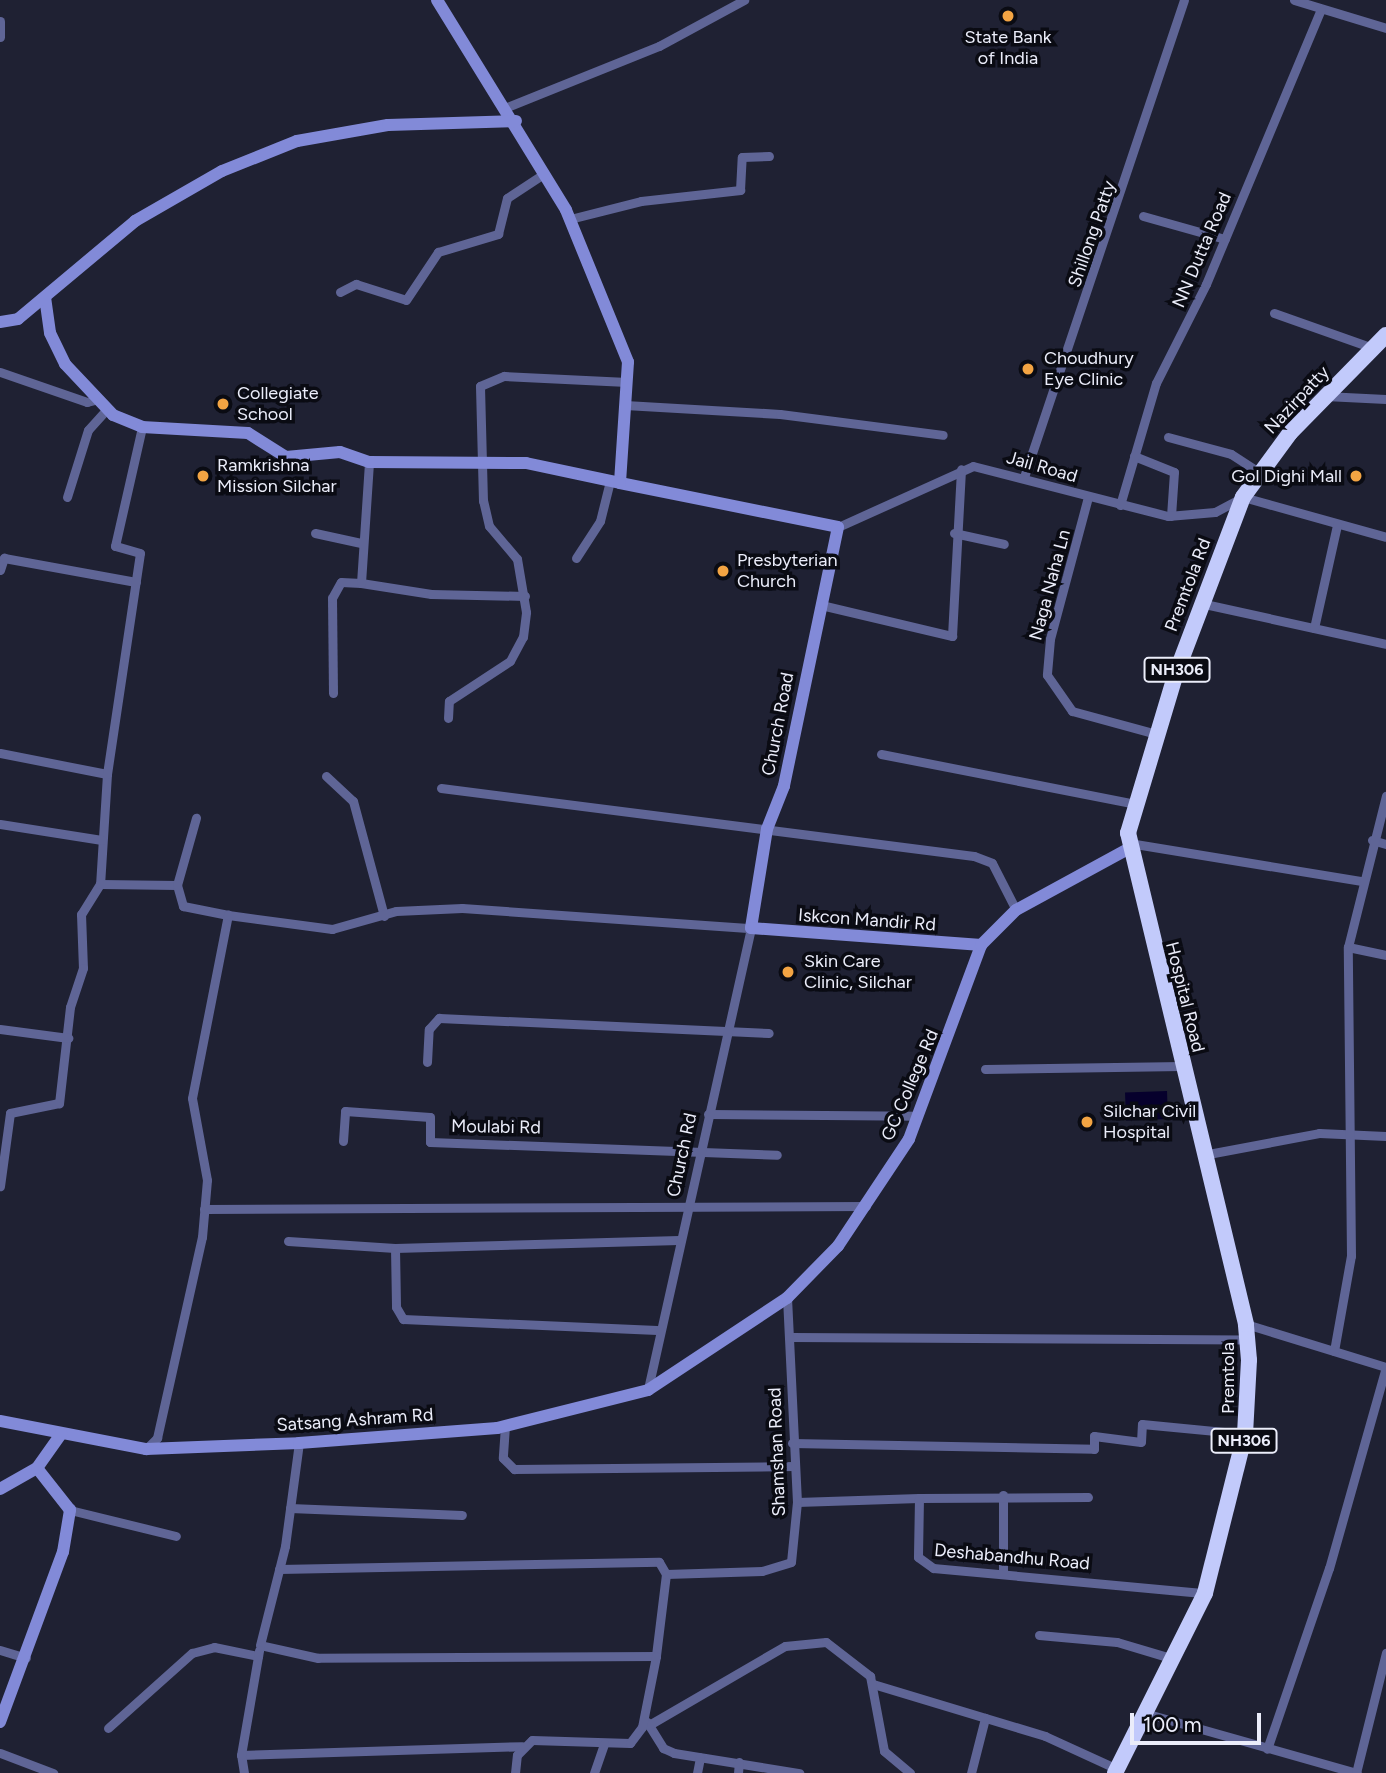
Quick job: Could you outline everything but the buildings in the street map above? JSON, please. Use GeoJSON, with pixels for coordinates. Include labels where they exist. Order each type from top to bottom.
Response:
{"type":"FeatureCollection","features":[{"type":"Feature","properties":{"kind":"highway","name":"Nazirpatty"},"geometry":{"type":"LineString","coordinates":[[1243,497],[1259,471],[1325,396],[1386,335]]}},
{"type":"Feature","properties":{"kind":"highway","name":"Premtola Rd"},"geometry":{"type":"LineString","coordinates":[[1127,846],[1135,804],[1156,734],[1200,603],[1243,497]]}},
{"type":"Feature","properties":{"kind":"highway","name":"Hospital Road"},"geometry":{"type":"LineString","coordinates":[[1127,846],[1203,1155]]}},
{"type":"Feature","properties":{"kind":"highway","name":"Premtola"},"geometry":{"type":"LineString","coordinates":[[1148,1714],[1176,1660],[1205,1592],[1245,1434],[1247,1331],[1203,1155]]}},
{"type":"Feature","properties":{"kind":"highway","name":"NH306"},"geometry":{"type":"LineString","coordinates":[[1116,1771],[1148,1714]]}},
{"type":"Feature","properties":{"kind":"main road"},"geometry":{"type":"LineString","coordinates":[[437,0],[516,121],[570,219],[628,362],[615,482]]}},
{"type":"Feature","properties":{"kind":"main road"},"geometry":{"type":"LineString","coordinates":[[0,322],[18,319],[135,221],[222,171],[297,141],[388,125],[516,121]]}},
{"type":"Feature","properties":{"kind":"main road"},"geometry":{"type":"LineString","coordinates":[[45,297],[50,333],[65,364],[107,409],[142,426],[231,430],[286,457],[340,452],[369,462],[526,463],[838,527]]}},
{"type":"Feature","properties":{"kind":"main road","name":"Church Road"},"geometry":{"type":"LineString","coordinates":[[751,928],[767,829],[784,786],[838,527]]}},
{"type":"Feature","properties":{"kind":"main road","name":"GC College Rd"},"geometry":{"type":"LineString","coordinates":[[648,1390],[787,1298],[868,1206],[918,1116],[981,945],[1016,910],[1127,846]]}},
{"type":"Feature","properties":{"kind":"main road","name":"Iskcon Mandir Rd"},"geometry":{"type":"LineString","coordinates":[[751,928],[981,945]]}},
{"type":"Feature","properties":{"kind":"main road","name":"Satsang Ashram Rd"},"geometry":{"type":"LineString","coordinates":[[0,1421],[146,1449],[299,1443],[505,1426],[648,1390]]}},
{"type":"Feature","properties":{"kind":"main road"},"geometry":{"type":"LineString","coordinates":[[0,1489],[37,1468],[61,1434]]}},
{"type":"Feature","properties":{"kind":"main road"},"geometry":{"type":"LineString","coordinates":[[0,1723],[63,1552],[70,1510],[37,1468]]}},
{"type":"Feature","properties":{"kind":"street"},"geometry":{"type":"LineString","coordinates":[[507,107],[659,46],[744,0]]}},
{"type":"Feature","properties":{"kind":"street","name":"Shillong Patty"},"geometry":{"type":"LineString","coordinates":[[1024,477],[1184,0]]}},
{"type":"Feature","properties":{"kind":"street"},"geometry":{"type":"LineString","coordinates":[[1296,0],[1386,27]]}},
{"type":"Feature","properties":{"kind":"street","name":"NN Dutta Road"},"geometry":{"type":"LineString","coordinates":[[1120,505],[1156,383],[1225,239],[1321,9]]}},
{"type":"Feature","properties":{"kind":"street"},"geometry":{"type":"LineString","coordinates":[[0,21],[0,37]]}},
{"type":"Feature","properties":{"kind":"street"},"geometry":{"type":"LineString","coordinates":[[570,219],[640,201],[740,190],[742,157],[769,156]]}},
{"type":"Feature","properties":{"kind":"street"},"geometry":{"type":"LineString","coordinates":[[340,292],[356,284],[406,300],[438,252],[498,234],[507,198],[545,173]]}},
{"type":"Feature","properties":{"kind":"street"},"geometry":{"type":"LineString","coordinates":[[1143,215],[1225,239]]}},
{"type":"Feature","properties":{"kind":"street"},"geometry":{"type":"LineString","coordinates":[[1274,313],[1373,348]]}},
{"type":"Feature","properties":{"kind":"street"},"geometry":{"type":"LineString","coordinates":[[0,372],[87,402],[98,399]]}},
{"type":"Feature","properties":{"kind":"street"},"geometry":{"type":"LineString","coordinates":[[447,718],[449,701],[510,661],[523,638],[525,596],[517,559],[489,526],[476,408],[485,381],[504,376],[627,382]]}},
{"type":"Feature","properties":{"kind":"street"},"geometry":{"type":"LineString","coordinates":[[1325,396],[1386,399]]}},
{"type":"Feature","properties":{"kind":"street"},"geometry":{"type":"LineString","coordinates":[[625,405],[779,414],[943,435]]}},
{"type":"Feature","properties":{"kind":"street"},"geometry":{"type":"LineString","coordinates":[[67,497],[88,430],[107,409]]}},
{"type":"Feature","properties":{"kind":"street"},"geometry":{"type":"LineString","coordinates":[[0,1186],[9,1114],[59,1103],[68,1038],[69,1007],[83,968],[81,914],[100,884],[107,774],[140,553],[115,546],[142,426]]}},
{"type":"Feature","properties":{"kind":"street"},"geometry":{"type":"LineString","coordinates":[[1168,437],[1231,454],[1259,471]]}},
{"type":"Feature","properties":{"kind":"street"},"geometry":{"type":"LineString","coordinates":[[1134,456],[1174,472],[1171,516]]}},
{"type":"Feature","properties":{"kind":"street"},"geometry":{"type":"LineString","coordinates":[[360,583],[369,462]]}},
{"type":"Feature","properties":{"kind":"street"},"geometry":{"type":"LineString","coordinates":[[838,527],[961,469]]}},
{"type":"Feature","properties":{"kind":"street"},"geometry":{"type":"LineString","coordinates":[[821,605],[948,638],[958,584],[954,533],[961,469]]}},
{"type":"Feature","properties":{"kind":"street","name":"Jail Road"},"geometry":{"type":"LineString","coordinates":[[961,469],[1024,477],[1088,497],[1171,516],[1214,512],[1243,497]]}},
{"type":"Feature","properties":{"kind":"street"},"geometry":{"type":"LineString","coordinates":[[576,558],[600,521],[615,482]]}},
{"type":"Feature","properties":{"kind":"street","name":"Naga Naha Ln"},"geometry":{"type":"LineString","coordinates":[[1088,497],[1050,639],[1047,675],[1072,711],[1156,734]]}},
{"type":"Feature","properties":{"kind":"street"},"geometry":{"type":"LineString","coordinates":[[1243,497],[1337,526],[1386,537]]}},
{"type":"Feature","properties":{"kind":"street"},"geometry":{"type":"LineString","coordinates":[[1314,628],[1337,526]]}},
{"type":"Feature","properties":{"kind":"street"},"geometry":{"type":"LineString","coordinates":[[315,533],[361,543]]}},
{"type":"Feature","properties":{"kind":"street"},"geometry":{"type":"LineString","coordinates":[[954,533],[1004,544]]}},
{"type":"Feature","properties":{"kind":"street"},"geometry":{"type":"LineString","coordinates":[[0,570],[4,558],[136,582]]}},
{"type":"Feature","properties":{"kind":"street"},"geometry":{"type":"LineString","coordinates":[[333,693],[334,588],[360,583],[431,594],[525,596]]}},
{"type":"Feature","properties":{"kind":"street"},"geometry":{"type":"LineString","coordinates":[[1200,603],[1386,644]]}},
{"type":"Feature","properties":{"kind":"street"},"geometry":{"type":"LineString","coordinates":[[0,753],[107,774]]}},
{"type":"Feature","properties":{"kind":"street"},"geometry":{"type":"LineString","coordinates":[[881,754],[1135,804]]}},
{"type":"Feature","properties":{"kind":"street"},"geometry":{"type":"LineString","coordinates":[[326,776],[353,801],[384,916]]}},
{"type":"Feature","properties":{"kind":"street"},"geometry":{"type":"LineString","coordinates":[[441,788],[983,858],[1016,910]]}},
{"type":"Feature","properties":{"kind":"street"},"geometry":{"type":"LineString","coordinates":[[1334,1351],[1351,1256],[1348,947],[1372,840],[1386,796]]}},
{"type":"Feature","properties":{"kind":"street"},"geometry":{"type":"LineString","coordinates":[[196,818],[177,885],[183,906],[228,915],[332,929],[384,916],[462,908],[751,928]]}},
{"type":"Feature","properties":{"kind":"street"},"geometry":{"type":"LineString","coordinates":[[0,824],[102,840]]}},
{"type":"Feature","properties":{"kind":"street"},"geometry":{"type":"LineString","coordinates":[[1372,840],[1386,844]]}},
{"type":"Feature","properties":{"kind":"street"},"geometry":{"type":"LineString","coordinates":[[1127,846],[1362,881]]}},
{"type":"Feature","properties":{"kind":"street"},"geometry":{"type":"LineString","coordinates":[[100,884],[177,885]]}},
{"type":"Feature","properties":{"kind":"street"},"geometry":{"type":"LineString","coordinates":[[146,1449],[157,1438],[204,1209],[205,1158],[192,1098],[228,915]]}},
{"type":"Feature","properties":{"kind":"street","name":"Church Rd"},"geometry":{"type":"LineString","coordinates":[[648,1390],[657,1330],[751,928]]}},
{"type":"Feature","properties":{"kind":"street"},"geometry":{"type":"LineString","coordinates":[[1348,947],[1386,955]]}},
{"type":"Feature","properties":{"kind":"street"},"geometry":{"type":"LineString","coordinates":[[427,1062],[429,1029],[439,1018],[769,1033]]}},
{"type":"Feature","properties":{"kind":"street"},"geometry":{"type":"LineString","coordinates":[[0,1029],[68,1038]]}},
{"type":"Feature","properties":{"kind":"street"},"geometry":{"type":"LineString","coordinates":[[985,1069],[1182,1066]]}},
{"type":"Feature","properties":{"kind":"street","name":"Moulabi Rd"},"geometry":{"type":"LineString","coordinates":[[343,1141],[345,1111],[430,1116],[430,1142],[700,1150]]}},
{"type":"Feature","properties":{"kind":"street"},"geometry":{"type":"LineString","coordinates":[[708,1114],[918,1116]]}},
{"type":"Feature","properties":{"kind":"street"},"geometry":{"type":"LineString","coordinates":[[1203,1155],[1349,1131],[1386,1136]]}},
{"type":"Feature","properties":{"kind":"street"},"geometry":{"type":"LineString","coordinates":[[700,1150],[777,1155]]}},
{"type":"Feature","properties":{"kind":"street"},"geometry":{"type":"LineString","coordinates":[[204,1209],[687,1209],[868,1206]]}},
{"type":"Feature","properties":{"kind":"street"},"geometry":{"type":"LineString","coordinates":[[288,1241],[395,1248],[679,1240]]}},
{"type":"Feature","properties":{"kind":"street"},"geometry":{"type":"LineString","coordinates":[[395,1248],[396,1307],[403,1319],[657,1330]]}},
{"type":"Feature","properties":{"kind":"street","name":"Shamshan Road"},"geometry":{"type":"LineString","coordinates":[[666,1574],[788,1566],[797,1502],[792,1443],[791,1336],[787,1298]]}},
{"type":"Feature","properties":{"kind":"street"},"geometry":{"type":"LineString","coordinates":[[791,1336],[1247,1331],[1334,1351],[1386,1367],[1329,1568],[1267,1749]]}},
{"type":"Feature","properties":{"kind":"street"},"geometry":{"type":"LineString","coordinates":[[792,1443],[1094,1449],[1094,1436],[1141,1442],[1142,1424],[1245,1434]]}},
{"type":"Feature","properties":{"kind":"street"},"geometry":{"type":"LineString","coordinates":[[505,1426],[503,1458],[514,1469],[794,1466]]}},
{"type":"Feature","properties":{"kind":"street"},"geometry":{"type":"LineString","coordinates":[[244,1773],[241,1755],[260,1645],[279,1569],[299,1443]]}},
{"type":"Feature","properties":{"kind":"street"},"geometry":{"type":"LineString","coordinates":[[797,1502],[1003,1495],[1088,1497]]}},
{"type":"Feature","properties":{"kind":"street"},"geometry":{"type":"LineString","coordinates":[[1003,1495],[1003,1573]]}},
{"type":"Feature","properties":{"kind":"street","name":"Deshabandhu Road"},"geometry":{"type":"LineString","coordinates":[[919,1497],[920,1562],[1003,1573],[1205,1592]]}},
{"type":"Feature","properties":{"kind":"street"},"geometry":{"type":"LineString","coordinates":[[290,1508],[461,1516]]}},
{"type":"Feature","properties":{"kind":"street"},"geometry":{"type":"LineString","coordinates":[[70,1510],[176,1536]]}},
{"type":"Feature","properties":{"kind":"street"},"geometry":{"type":"LineString","coordinates":[[279,1569],[653,1561],[663,1564],[666,1574],[649,1724],[660,1744],[700,1757],[799,1773]]}},
{"type":"Feature","properties":{"kind":"street"},"geometry":{"type":"LineString","coordinates":[[1039,1635],[1117,1642],[1176,1660]]}},
{"type":"Feature","properties":{"kind":"street"},"geometry":{"type":"LineString","coordinates":[[241,1755],[522,1746],[568,1738],[602,1747],[631,1742],[649,1724],[800,1642],[838,1647],[873,1684],[1045,1736],[1116,1771]]}},
{"type":"Feature","properties":{"kind":"street"},"geometry":{"type":"LineString","coordinates":[[260,1645],[318,1658],[656,1657]]}},
{"type":"Feature","properties":{"kind":"street"},"geometry":{"type":"LineString","coordinates":[[108,1728],[192,1653],[214,1647],[258,1656]]}},
{"type":"Feature","properties":{"kind":"street"},"geometry":{"type":"LineString","coordinates":[[0,1650],[26,1658]]}},
{"type":"Feature","properties":{"kind":"street"},"geometry":{"type":"LineString","coordinates":[[1148,1714],[1336,1770],[1356,1773],[1386,1653]]}},
{"type":"Feature","properties":{"kind":"street"},"geometry":{"type":"LineString","coordinates":[[873,1684],[884,1751],[910,1773]]}},
{"type":"Feature","properties":{"kind":"street"},"geometry":{"type":"LineString","coordinates":[[971,1773],[985,1718]]}},
{"type":"Feature","properties":{"kind":"street"},"geometry":{"type":"LineString","coordinates":[[515,1773],[522,1746]]}},
{"type":"Feature","properties":{"kind":"street"},"geometry":{"type":"LineString","coordinates":[[595,1770],[602,1747]]}},
{"type":"Feature","properties":{"kind":"street"},"geometry":{"type":"LineString","coordinates":[[0,1753],[53,1773]]}},
{"type":"Feature","properties":{"kind":"street"},"geometry":{"type":"LineString","coordinates":[[697,1773],[700,1757]]}},
{"type":"Feature","properties":{"kind":"street"},"geometry":{"type":"LineString","coordinates":[[738,1773],[739,1762]]}},
{"type":"Feature","properties":{"kind":"shaded area"},"geometry":{"type":"Polygon","coordinates":[[[1167,1091],[1168,1119],[1126,1120],[1125,1092],[1167,1091]]]}},
{"type":"Feature","properties":{"kind":"place","name":"State Bank of India"},"geometry":{"type":"Point","coordinates":[1008,16]}},
{"type":"Feature","properties":{"kind":"place","name":"Choudhury Eye Clinic"},"geometry":{"type":"Point","coordinates":[1028,369]}},
{"type":"Feature","properties":{"kind":"place","name":"Collegiate School"},"geometry":{"type":"Point","coordinates":[223,404]}},
{"type":"Feature","properties":{"kind":"place","name":"Ramkrishna Mission Silchar"},"geometry":{"type":"Point","coordinates":[203,476]}},
{"type":"Feature","properties":{"kind":"place","name":"Gol Dighi Mall"},"geometry":{"type":"Point","coordinates":[1356,476]}},
{"type":"Feature","properties":{"kind":"place","name":"Presbyterian Church"},"geometry":{"type":"Point","coordinates":[723,571]}},
{"type":"Feature","properties":{"kind":"place","name":"Skin Care Clinic, Silchar"},"geometry":{"type":"Point","coordinates":[788,972]}},
{"type":"Feature","properties":{"kind":"place","name":"Silchar Civil Hospital"},"geometry":{"type":"Point","coordinates":[1087,1122]}}]}
